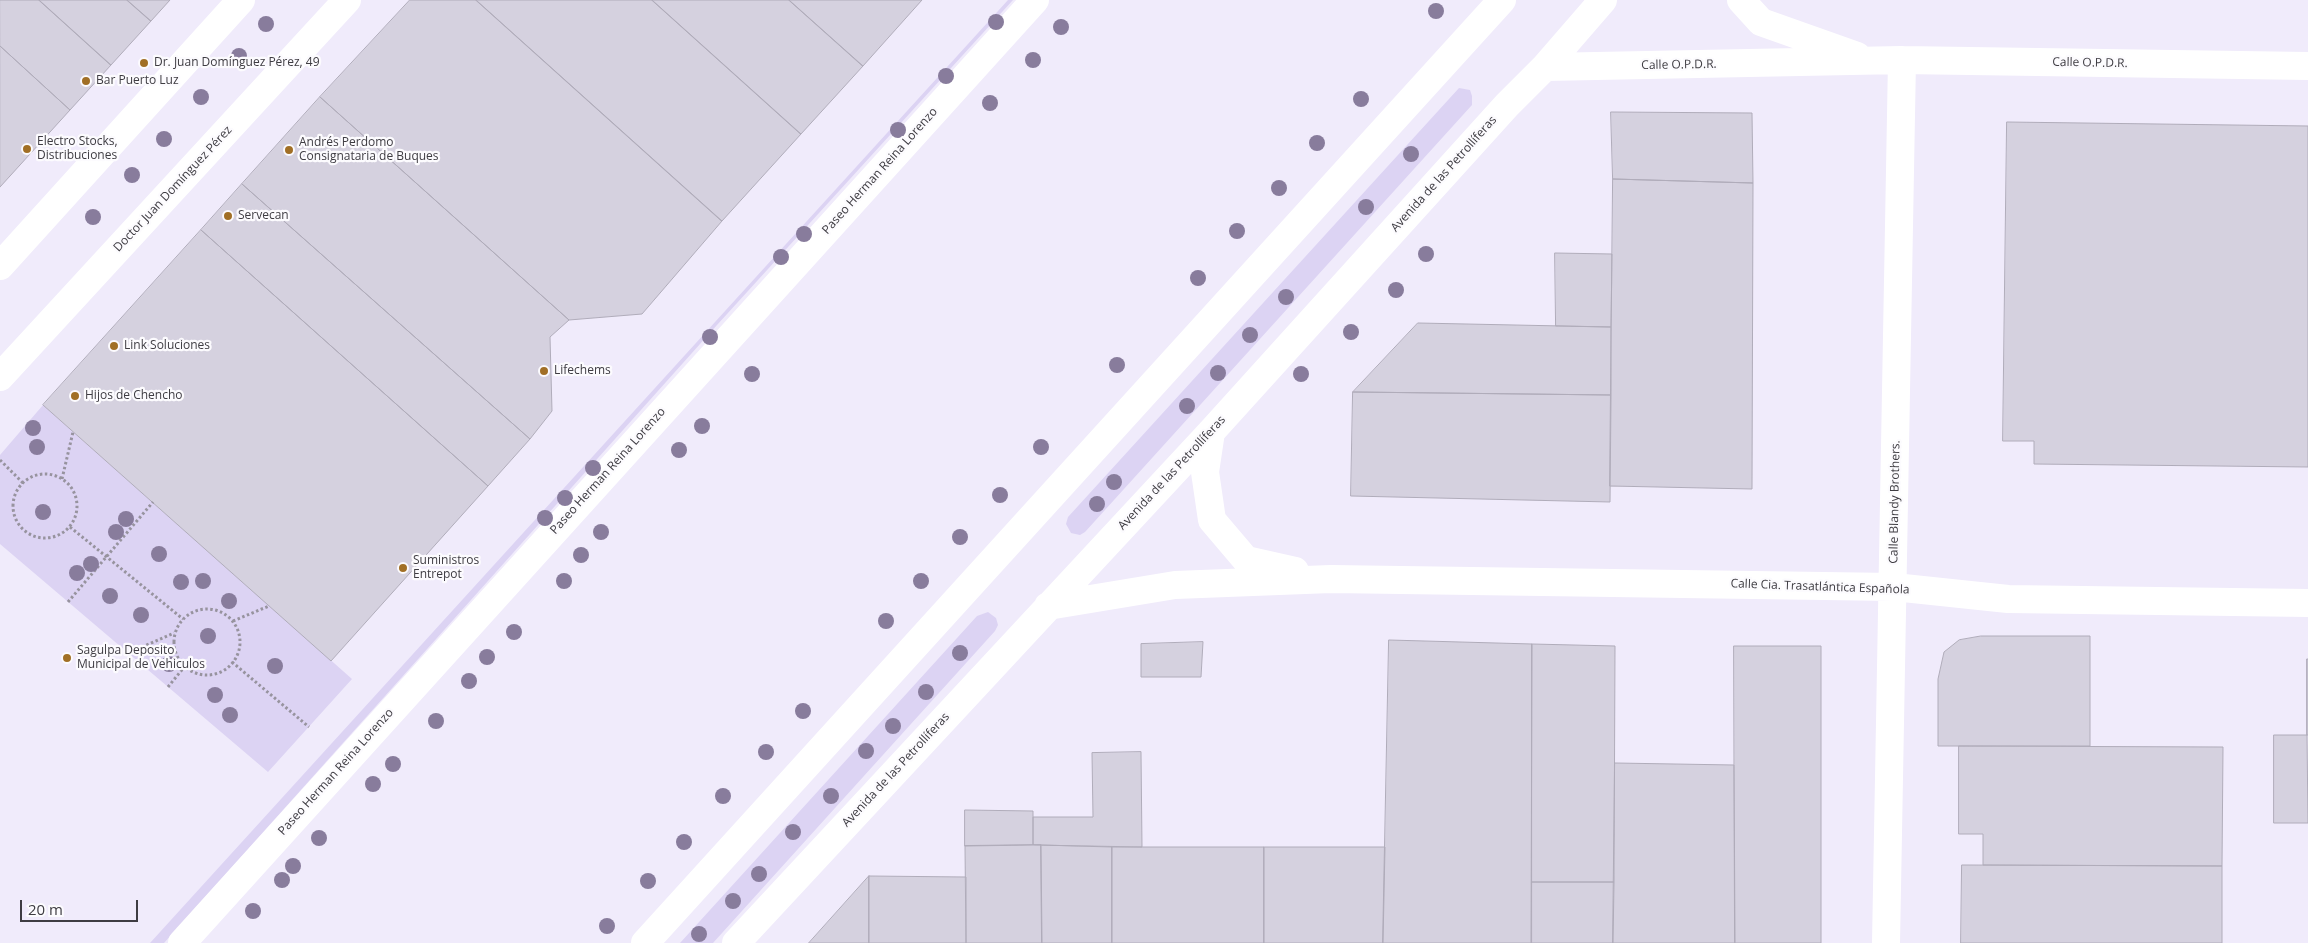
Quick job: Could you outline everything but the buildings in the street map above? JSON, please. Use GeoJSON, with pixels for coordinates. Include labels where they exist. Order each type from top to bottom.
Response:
{"type":"FeatureCollection","features":[{"type":"Feature","properties":{"kind":"street"},"geometry":{"type":"LineString","coordinates":[[0,266],[241,0]]}},
{"type":"Feature","properties":{"kind":"street","name":"Doctor Juan Domínguez Pérez"},"geometry":{"type":"LineString","coordinates":[[0,377],[347,0]]}},
{"type":"Feature","properties":{"kind":"street","name":"Paseo Herman Reina Lorenzo"},"geometry":{"type":"LineString","coordinates":[[182,943],[1035,0]]}},
{"type":"Feature","properties":{"kind":"street"},"geometry":{"type":"LineString","coordinates":[[644,943],[1502,0]]}},
{"type":"Feature","properties":{"kind":"street","name":"Avenida de las Petrollíferas"},"geometry":{"type":"LineString","coordinates":[[736,943],[1211,432],[1507,105],[1545,67],[1603,0]]}},
{"type":"Feature","properties":{"kind":"street","name":"Calle O.P.D.R."},"geometry":{"type":"LineString","coordinates":[[1741,0],[1761,22],[1872,62]]}},
{"type":"Feature","properties":{"kind":"street","name":"Calle O.P.D.R."},"geometry":{"type":"LineString","coordinates":[[1545,67],[1902,60],[2308,66]]}},
{"type":"Feature","properties":{"kind":"street","name":"Calle Blandy Brothers."},"geometry":{"type":"LineString","coordinates":[[1886,943],[1894,587],[1902,60]]}},
{"type":"Feature","properties":{"kind":"street","name":"Calle Cia. Trasatlántica Española"},"geometry":{"type":"LineString","coordinates":[[1211,432],[1205,472],[1212,520],[1246,560],[1331,578]]}},
{"type":"Feature","properties":{"kind":"street","name":"Calle Cia. Trasatlántica Española"},"geometry":{"type":"LineString","coordinates":[[1048,606],[1175,585],[1331,578],[1894,587],[2008,599],[2308,603]]}},
{"type":"Feature","properties":{"kind":"path"},"geometry":{"type":"LineString","coordinates":[[62,479],[74,432]]}},
{"type":"Feature","properties":{"kind":"path"},"geometry":{"type":"LineString","coordinates":[[0,460],[23,483]]}},
{"type":"Feature","properties":{"kind":"path"},"geometry":{"type":"LineString","coordinates":[[42,474],[53,475],[62,479],[70,486],[78,504],[76,514],[70,526],[57,536],[46,538],[35,537],[26,532],[18,523],[14,508],[16,492],[23,483],[42,474]]}},
{"type":"Feature","properties":{"kind":"path"},"geometry":{"type":"LineString","coordinates":[[68,602],[153,502]]}},
{"type":"Feature","properties":{"kind":"path"},"geometry":{"type":"LineString","coordinates":[[70,526],[183,619]]}},
{"type":"Feature","properties":{"kind":"path"},"geometry":{"type":"LineString","coordinates":[[232,621],[269,606]]}},
{"type":"Feature","properties":{"kind":"path"},"geometry":{"type":"LineString","coordinates":[[214,609],[232,621],[238,631],[240,642],[238,653],[224,670],[214,674],[198,673],[185,666],[178,658],[174,648],[175,633],[183,619],[192,612],[214,609]]}},
{"type":"Feature","properties":{"kind":"path"},"geometry":{"type":"LineString","coordinates":[[128,653],[175,633]]}},
{"type":"Feature","properties":{"kind":"path"},"geometry":{"type":"LineString","coordinates":[[232,662],[309,727]]}},
{"type":"Feature","properties":{"kind":"path"},"geometry":{"type":"LineString","coordinates":[[168,687],[185,666]]}},
{"type":"Feature","properties":{"kind":"shaded area"},"geometry":{"type":"Polygon","coordinates":[[[1008,0],[1013,0],[717,325],[164,943],[150,943],[1008,0]]]}},
{"type":"Feature","properties":{"kind":"shaded area"},"geometry":{"type":"Polygon","coordinates":[[[1459,88],[1470,90],[1472,105],[1085,532],[1080,535],[1071,533],[1066,524],[1068,517],[1459,88]]]}},
{"type":"Feature","properties":{"kind":"shaded area"},"geometry":{"type":"Polygon","coordinates":[[[43,405],[352,679],[268,772],[0,544],[0,455],[43,405]]]}},
{"type":"Feature","properties":{"kind":"shaded area"},"geometry":{"type":"Polygon","coordinates":[[[988,612],[996,618],[998,625],[995,631],[713,943],[680,943],[977,616],[988,612]]]}},
{"type":"Feature","properties":{"kind":"place","name":"Dr. Juan Domínguez Pérez, 49"},"geometry":{"type":"Point","coordinates":[144,63]}},
{"type":"Feature","properties":{"kind":"place","name":"Bar Puerto Luz"},"geometry":{"type":"Point","coordinates":[86,81]}},
{"type":"Feature","properties":{"kind":"place","name":"Electro Stocks, Distribuciones"},"geometry":{"type":"Point","coordinates":[27,149]}},
{"type":"Feature","properties":{"kind":"place","name":"Andrés Perdomo Consignataria de Buques"},"geometry":{"type":"Point","coordinates":[289,150]}},
{"type":"Feature","properties":{"kind":"place","name":"Servecan"},"geometry":{"type":"Point","coordinates":[228,216]}},
{"type":"Feature","properties":{"kind":"place","name":"Link Soluciones"},"geometry":{"type":"Point","coordinates":[114,346]}},
{"type":"Feature","properties":{"kind":"place","name":"Lifechems"},"geometry":{"type":"Point","coordinates":[544,371]}},
{"type":"Feature","properties":{"kind":"place","name":"Hijos de Chencho"},"geometry":{"type":"Point","coordinates":[75,396]}},
{"type":"Feature","properties":{"kind":"place","name":"Suministros Entrepot"},"geometry":{"type":"Point","coordinates":[403,568]}},
{"type":"Feature","properties":{"kind":"place","name":"Sagulpa Deposito Municipal de Vehiculos"},"geometry":{"type":"Point","coordinates":[67,658]}}]}
